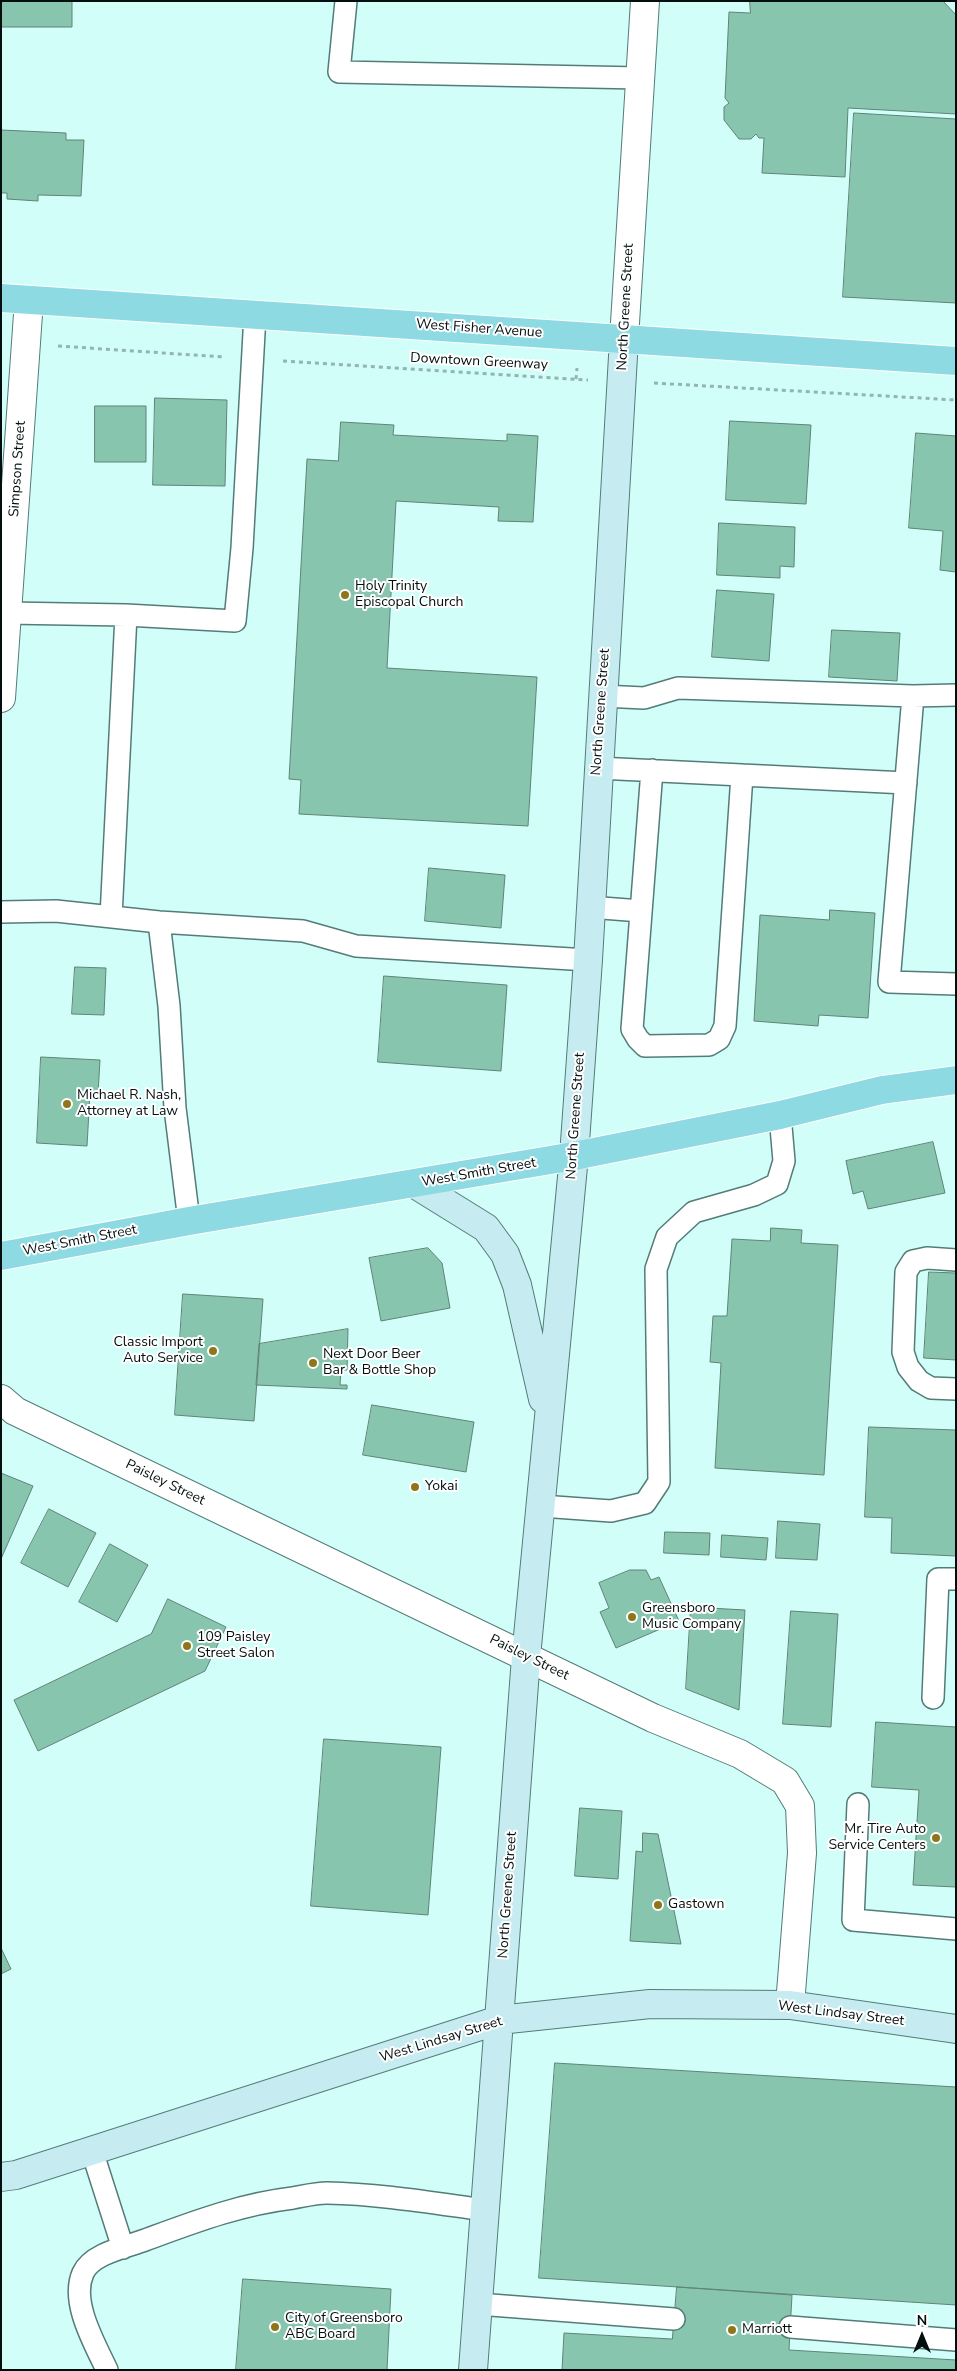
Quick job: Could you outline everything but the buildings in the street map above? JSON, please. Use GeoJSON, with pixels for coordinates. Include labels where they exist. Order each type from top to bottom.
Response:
{"type":"FeatureCollection","features":[{"type":"Feature","properties":{"kind":"main road","name":"West Fisher Avenue"},"geometry":{"type":"LineString","coordinates":[[1,298],[956,361]]}},
{"type":"Feature","properties":{"kind":"main road","name":"West Smith Street"},"geometry":{"type":"LineString","coordinates":[[1,1256],[189,1221],[574,1156],[780,1115],[882,1090],[956,1080]]}},
{"type":"Feature","properties":{"kind":"street","name":"North Greene Street"},"geometry":{"type":"LineString","coordinates":[[473,2370],[526,1657],[574,1156],[588,960],[589,907],[645,1]]}},
{"type":"Feature","properties":{"kind":"street","name":"Simpson Street"},"geometry":{"type":"LineString","coordinates":[[1,698],[29,300]]}},
{"type":"Feature","properties":{"kind":"street","name":"North Greene Street"},"geometry":{"type":"LineString","coordinates":[[415,1184],[486,1228],[506,1254],[517,1285],[548,1421]]}},
{"type":"Feature","properties":{"kind":"street","name":"Paisley Street"},"geometry":{"type":"LineString","coordinates":[[1,1399],[15,1411],[653,1718],[740,1754],[785,1781],[800,1806],[802,1853],[790,2005]]}},
{"type":"Feature","properties":{"kind":"street","name":"West Lindsay Street"},"geometry":{"type":"LineString","coordinates":[[1,2177],[16,2175],[499,2020],[650,2004],[790,2005],[956,2029]]}},
{"type":"Feature","properties":{"kind":"lane"},"geometry":{"type":"LineString","coordinates":[[346,1],[339,72],[640,78]]}},
{"type":"Feature","properties":{"kind":"lane"},"geometry":{"type":"LineString","coordinates":[[7,613],[126,615],[235,621],[242,548],[255,315]]}},
{"type":"Feature","properties":{"kind":"lane"},"geometry":{"type":"LineString","coordinates":[[111,917],[126,615]]}},
{"type":"Feature","properties":{"kind":"lane"},"geometry":{"type":"LineString","coordinates":[[602,696],[644,698],[678,688],[914,696],[956,695]]}},
{"type":"Feature","properties":{"kind":"lane"},"geometry":{"type":"LineString","coordinates":[[914,696],[889,982],[956,984]]}},
{"type":"Feature","properties":{"kind":"lane"},"geometry":{"type":"LineString","coordinates":[[598,768],[906,783]]}},
{"type":"Feature","properties":{"kind":"lane"},"geometry":{"type":"LineString","coordinates":[[652,770],[632,1029],[645,1046],[709,1045],[719,1039],[725,1026],[742,775]]}},
{"type":"Feature","properties":{"kind":"lane"},"geometry":{"type":"LineString","coordinates":[[589,907],[641,911]]}},
{"type":"Feature","properties":{"kind":"lane"},"geometry":{"type":"LineString","coordinates":[[1,912],[56,911],[159,922],[303,931],[356,946],[588,960]]}},
{"type":"Feature","properties":{"kind":"lane"},"geometry":{"type":"LineString","coordinates":[[159,922],[169,1006],[176,1108],[189,1221]]}},
{"type":"Feature","properties":{"kind":"lane"},"geometry":{"type":"LineString","coordinates":[[541,1506],[611,1511],[645,1503],[660,1482],[656,1269],[667,1237],[694,1212],[754,1195],[777,1184],[784,1161],[780,1115]]}},
{"type":"Feature","properties":{"kind":"lane"},"geometry":{"type":"LineString","coordinates":[[956,1260],[927,1258],[914,1261],[906,1272],[903,1352],[908,1367],[919,1381],[932,1388],[956,1389]]}},
{"type":"Feature","properties":{"kind":"lane"},"geometry":{"type":"LineString","coordinates":[[933,1698],[938,1578],[956,1579]]}},
{"type":"Feature","properties":{"kind":"lane"},"geometry":{"type":"LineString","coordinates":[[858,1804],[852,1920],[956,1929]]}},
{"type":"Feature","properties":{"kind":"lane"},"geometry":{"type":"LineString","coordinates":[[92,2151],[123,2248]]}},
{"type":"Feature","properties":{"kind":"lane"},"geometry":{"type":"LineString","coordinates":[[107,2370],[84,2318],[80,2292],[83,2273],[92,2262],[123,2248],[223,2211],[260,2202],[326,2193],[390,2198],[485,2210]]}},
{"type":"Feature","properties":{"kind":"lane"},"geometry":{"type":"LineString","coordinates":[[478,2304],[674,2319]]}},
{"type":"Feature","properties":{"kind":"lane"},"geometry":{"type":"LineString","coordinates":[[790,2327],[956,2340]]}},
{"type":"Feature","properties":{"kind":"path","name":"Downtown Greenway"},"geometry":{"type":"LineString","coordinates":[[27,345],[622,382],[956,400]]}},
{"type":"Feature","properties":{"kind":"place","name":"Holy Trinity Episcopal Church"},"geometry":{"type":"Point","coordinates":[345,595]}},
{"type":"Feature","properties":{"kind":"place","name":"Michael R. Nash, Attorney at Law"},"geometry":{"type":"Point","coordinates":[67,1104]}},
{"type":"Feature","properties":{"kind":"place","name":"Classic Import Auto Service"},"geometry":{"type":"Point","coordinates":[213,1351]}},
{"type":"Feature","properties":{"kind":"place","name":"Next Door Beer Bar & Bottle Shop"},"geometry":{"type":"Point","coordinates":[313,1363]}},
{"type":"Feature","properties":{"kind":"place","name":"Yokai"},"geometry":{"type":"Point","coordinates":[415,1487]}},
{"type":"Feature","properties":{"kind":"place","name":"Greensboro Music Company"},"geometry":{"type":"Point","coordinates":[632,1617]}},
{"type":"Feature","properties":{"kind":"place","name":"109 Paisley Street Salon"},"geometry":{"type":"Point","coordinates":[187,1646]}},
{"type":"Feature","properties":{"kind":"place","name":"Mr. Tire Auto Service Centers"},"geometry":{"type":"Point","coordinates":[936,1838]}},
{"type":"Feature","properties":{"kind":"place","name":"Gastown"},"geometry":{"type":"Point","coordinates":[658,1905]}},
{"type":"Feature","properties":{"kind":"place","name":"City of Greensboro ABC Board"},"geometry":{"type":"Point","coordinates":[275,2327]}},
{"type":"Feature","properties":{"kind":"place","name":"Marriott"},"geometry":{"type":"Point","coordinates":[732,2330]}}]}
